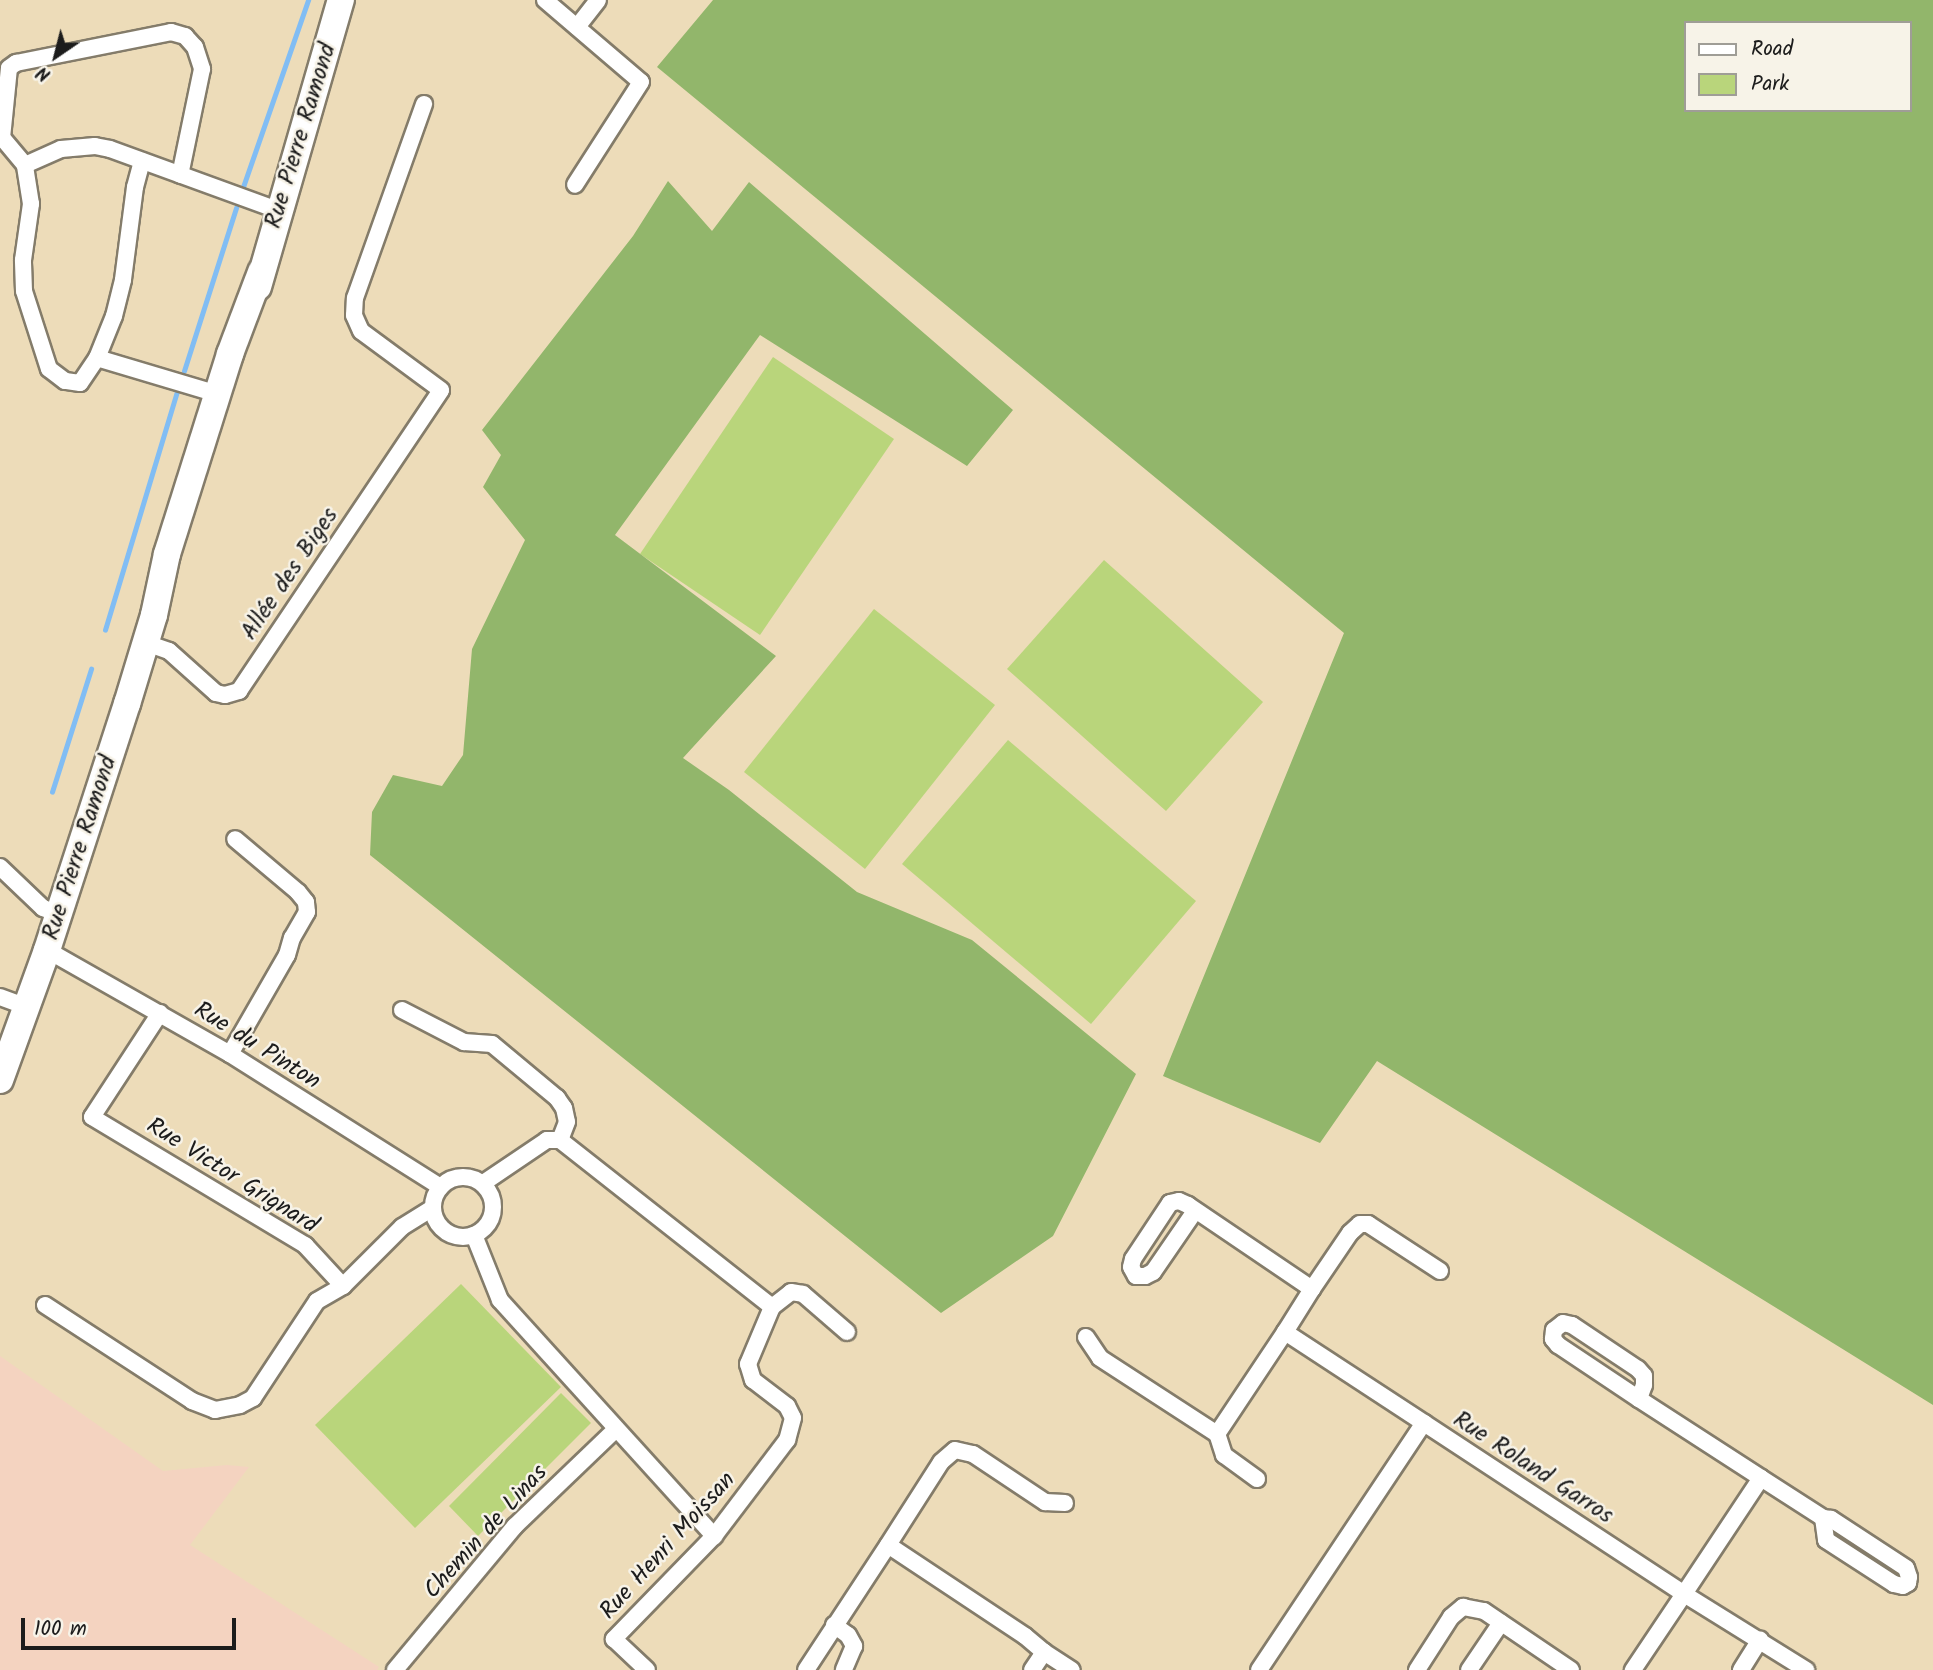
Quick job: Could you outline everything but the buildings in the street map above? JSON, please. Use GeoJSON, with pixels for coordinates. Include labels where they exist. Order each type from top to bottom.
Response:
{"type":"FeatureCollection","features":[{"type":"Feature","properties":{"kind":"main road","name":"Rue Pierre Ramond"},"geometry":{"type":"LineString","coordinates":[[154,615],[180,559],[243,357],[261,272],[278,210],[341,0]]}},
{"type":"Feature","properties":{"kind":"main road","name":"Rue Pierre Ramond"},"geometry":{"type":"LineString","coordinates":[[0,1080],[59,914],[146,643],[167,554],[218,394],[261,272]]}},
{"type":"Feature","properties":{"kind":"street"},"geometry":{"type":"LineString","coordinates":[[545,0],[641,82],[575,185]]}},
{"type":"Feature","properties":{"kind":"street"},"geometry":{"type":"LineString","coordinates":[[577,27],[598,0]]}},
{"type":"Feature","properties":{"kind":"street"},"geometry":{"type":"LineString","coordinates":[[142,161],[135,187],[121,295],[97,358],[80,383],[65,381],[49,369],[23,291],[23,260],[31,204],[25,165],[2,138],[9,68],[16,63],[171,32],[185,36],[195,47],[202,69],[180,175]]}},
{"type":"Feature","properties":{"kind":"street","name":"Allée des Biges"},"geometry":{"type":"LineString","coordinates":[[146,643],[169,652],[216,693],[225,695],[239,691],[441,390],[361,331],[354,315],[355,298],[424,104]]}},
{"type":"Feature","properties":{"kind":"street"},"geometry":{"type":"LineString","coordinates":[[25,165],[61,149],[79,146],[110,149],[278,210]]}},
{"type":"Feature","properties":{"kind":"street"},"geometry":{"type":"LineString","coordinates":[[97,358],[218,394]]}},
{"type":"Feature","properties":{"kind":"street"},"geometry":{"type":"LineString","coordinates":[[230,1054],[287,955],[292,938],[307,912],[306,902],[298,892],[235,839]]}},
{"type":"Feature","properties":{"kind":"street"},"geometry":{"type":"LineString","coordinates":[[0,867],[44,908],[59,914]]}},
{"type":"Feature","properties":{"kind":"street","name":"Rue du Pinton"},"geometry":{"type":"LineString","coordinates":[[47,950],[230,1054],[440,1187]]}},
{"type":"Feature","properties":{"kind":"street"},"geometry":{"type":"LineString","coordinates":[[0,997],[27,1007]]}},
{"type":"Feature","properties":{"kind":"street"},"geometry":{"type":"LineString","coordinates":[[402,1010],[464,1042],[492,1044],[557,1098],[564,1108],[567,1122],[561,1140]]}},
{"type":"Feature","properties":{"kind":"street","name":"Rue Victor Grignard"},"geometry":{"type":"LineString","coordinates":[[160,1013],[92,1117],[304,1245],[344,1286]]}},
{"type":"Feature","properties":{"kind":"street"},"geometry":{"type":"LineString","coordinates":[[482,1184],[547,1140],[561,1140],[772,1307],[790,1292],[803,1294],[847,1332]]}},
{"type":"Feature","properties":{"kind":"street"},"geometry":{"type":"LineString","coordinates":[[45,1305],[192,1401],[215,1409],[240,1405],[253,1398],[317,1301],[344,1286],[402,1227],[432,1208],[440,1187],[457,1177],[466,1177],[482,1184],[490,1194],[492,1213],[483,1230],[474,1235],[458,1237],[443,1230],[432,1208]]}},
{"type":"Feature","properties":{"kind":"street"},"geometry":{"type":"LineString","coordinates":[[1195,1211],[1153,1272],[1136,1276],[1131,1267],[1133,1259],[1170,1203],[1179,1201],[1195,1211],[1312,1289]]}},
{"type":"Feature","properties":{"kind":"street"},"geometry":{"type":"LineString","coordinates":[[1217,1434],[1350,1233],[1360,1224],[1368,1224],[1440,1271]]}},
{"type":"Feature","properties":{"kind":"street"},"geometry":{"type":"LineString","coordinates":[[474,1235],[500,1300],[714,1536]]}},
{"type":"Feature","properties":{"kind":"street","name":"Rue Henri Moissan"},"geometry":{"type":"LineString","coordinates":[[647,1670],[614,1639],[714,1536],[787,1440],[793,1418],[787,1406],[753,1380],[748,1364],[772,1307]]}},
{"type":"Feature","properties":{"kind":"street"},"geometry":{"type":"LineString","coordinates":[[1639,1399],[1644,1376],[1638,1368],[1572,1325],[1563,1323],[1554,1330],[1553,1339],[1558,1345],[1639,1399],[1823,1518],[1831,1519],[1906,1568],[1908,1583],[1903,1586],[1894,1584],[1826,1540],[1823,1518]]}},
{"type":"Feature","properties":{"kind":"street"},"geometry":{"type":"LineString","coordinates":[[1285,1332],[1424,1423]]}},
{"type":"Feature","properties":{"kind":"street"},"geometry":{"type":"LineString","coordinates":[[1086,1337],[1100,1358],[1217,1434],[1224,1455],[1257,1479]]}},
{"type":"Feature","properties":{"kind":"street","name":"Rue Roland Garros"},"geometry":{"type":"LineString","coordinates":[[1259,1670],[1424,1423],[1805,1670]]}},
{"type":"Feature","properties":{"kind":"street","name":"Chemin de Linas"},"geometry":{"type":"LineString","coordinates":[[395,1670],[515,1526],[616,1429]]}},
{"type":"Feature","properties":{"kind":"street"},"geometry":{"type":"LineString","coordinates":[[806,1670],[941,1462],[955,1450],[973,1454],[1045,1502],[1065,1503]]}},
{"type":"Feature","properties":{"kind":"street"},"geometry":{"type":"LineString","coordinates":[[1633,1670],[1761,1478]]}},
{"type":"Feature","properties":{"kind":"street"},"geometry":{"type":"LineString","coordinates":[[888,1545],[1026,1636],[1044,1652],[1072,1670]]}},
{"type":"Feature","properties":{"kind":"street"},"geometry":{"type":"LineString","coordinates":[[1417,1670],[1458,1609],[1464,1607],[1484,1611],[1571,1670]]}},
{"type":"Feature","properties":{"kind":"street"},"geometry":{"type":"LineString","coordinates":[[1469,1670],[1501,1623]]}},
{"type":"Feature","properties":{"kind":"street"},"geometry":{"type":"LineString","coordinates":[[834,1625],[848,1636],[854,1646],[844,1670]]}},
{"type":"Feature","properties":{"kind":"street"},"geometry":{"type":"LineString","coordinates":[[1741,1670],[1760,1640]]}},
{"type":"Feature","properties":{"kind":"street"},"geometry":{"type":"LineString","coordinates":[[1031,1670],[1044,1652]]}},
{"type":"Feature","properties":{"kind":"shaded area"},"geometry":{"type":"Polygon","coordinates":[[[0,1356],[163,1471],[227,1465],[249,1467],[190,1545],[379,1667],[377,1670],[0,1670],[0,1356]]]}},
{"type":"Feature","properties":{"kind":"green space"},"geometry":{"type":"Polygon","coordinates":[[[713,0],[1933,0],[1933,1405],[1377,1061],[1320,1143],[1163,1076],[1344,633],[657,67],[713,0]]]}},
{"type":"Feature","properties":{"kind":"green space"},"geometry":{"type":"Polygon","coordinates":[[[668,181],[712,231],[749,182],[1013,410],[967,466],[760,335],[615,535],[776,656],[683,758],[729,790],[857,892],[972,940],[1136,1074],[1053,1236],[941,1313],[370,855],[372,812],[393,775],[442,786],[463,755],[472,649],[525,540],[483,487],[501,455],[482,430],[633,236],[668,181]]]}},
{"type":"Feature","properties":{"kind":"green space"},"geometry":{"type":"Polygon","coordinates":[[[773,357],[894,439],[760,635],[640,554],[773,357]]]}},
{"type":"Feature","properties":{"kind":"green space"},"geometry":{"type":"Polygon","coordinates":[[[1104,560],[1263,702],[1166,811],[1007,669],[1104,560]]]}},
{"type":"Feature","properties":{"kind":"green space"},"geometry":{"type":"Polygon","coordinates":[[[874,609],[995,705],[865,869],[744,772],[874,609]]]}},
{"type":"Feature","properties":{"kind":"green space"},"geometry":{"type":"Polygon","coordinates":[[[1008,740],[1196,901],[1091,1024],[902,864],[1008,740]]]}},
{"type":"Feature","properties":{"kind":"green space"},"geometry":{"type":"Polygon","coordinates":[[[461,1284],[561,1387],[415,1528],[315,1425],[461,1284]]]}},
{"type":"Feature","properties":{"kind":"green space"},"geometry":{"type":"Polygon","coordinates":[[[561,1393],[591,1423],[478,1536],[449,1506],[561,1393]]]}},
{"type":"Feature","properties":{"kind":"waterway"},"geometry":{"type":"LineString","coordinates":[[243,187],[308,0]]}},
{"type":"Feature","properties":{"kind":"waterway"},"geometry":{"type":"LineString","coordinates":[[184,371],[236,208]]}},
{"type":"Feature","properties":{"kind":"waterway"},"geometry":{"type":"LineString","coordinates":[[105,630],[178,388]]}},
{"type":"Feature","properties":{"kind":"waterway"},"geometry":{"type":"LineString","coordinates":[[52,792],[91,669]]}}]}
